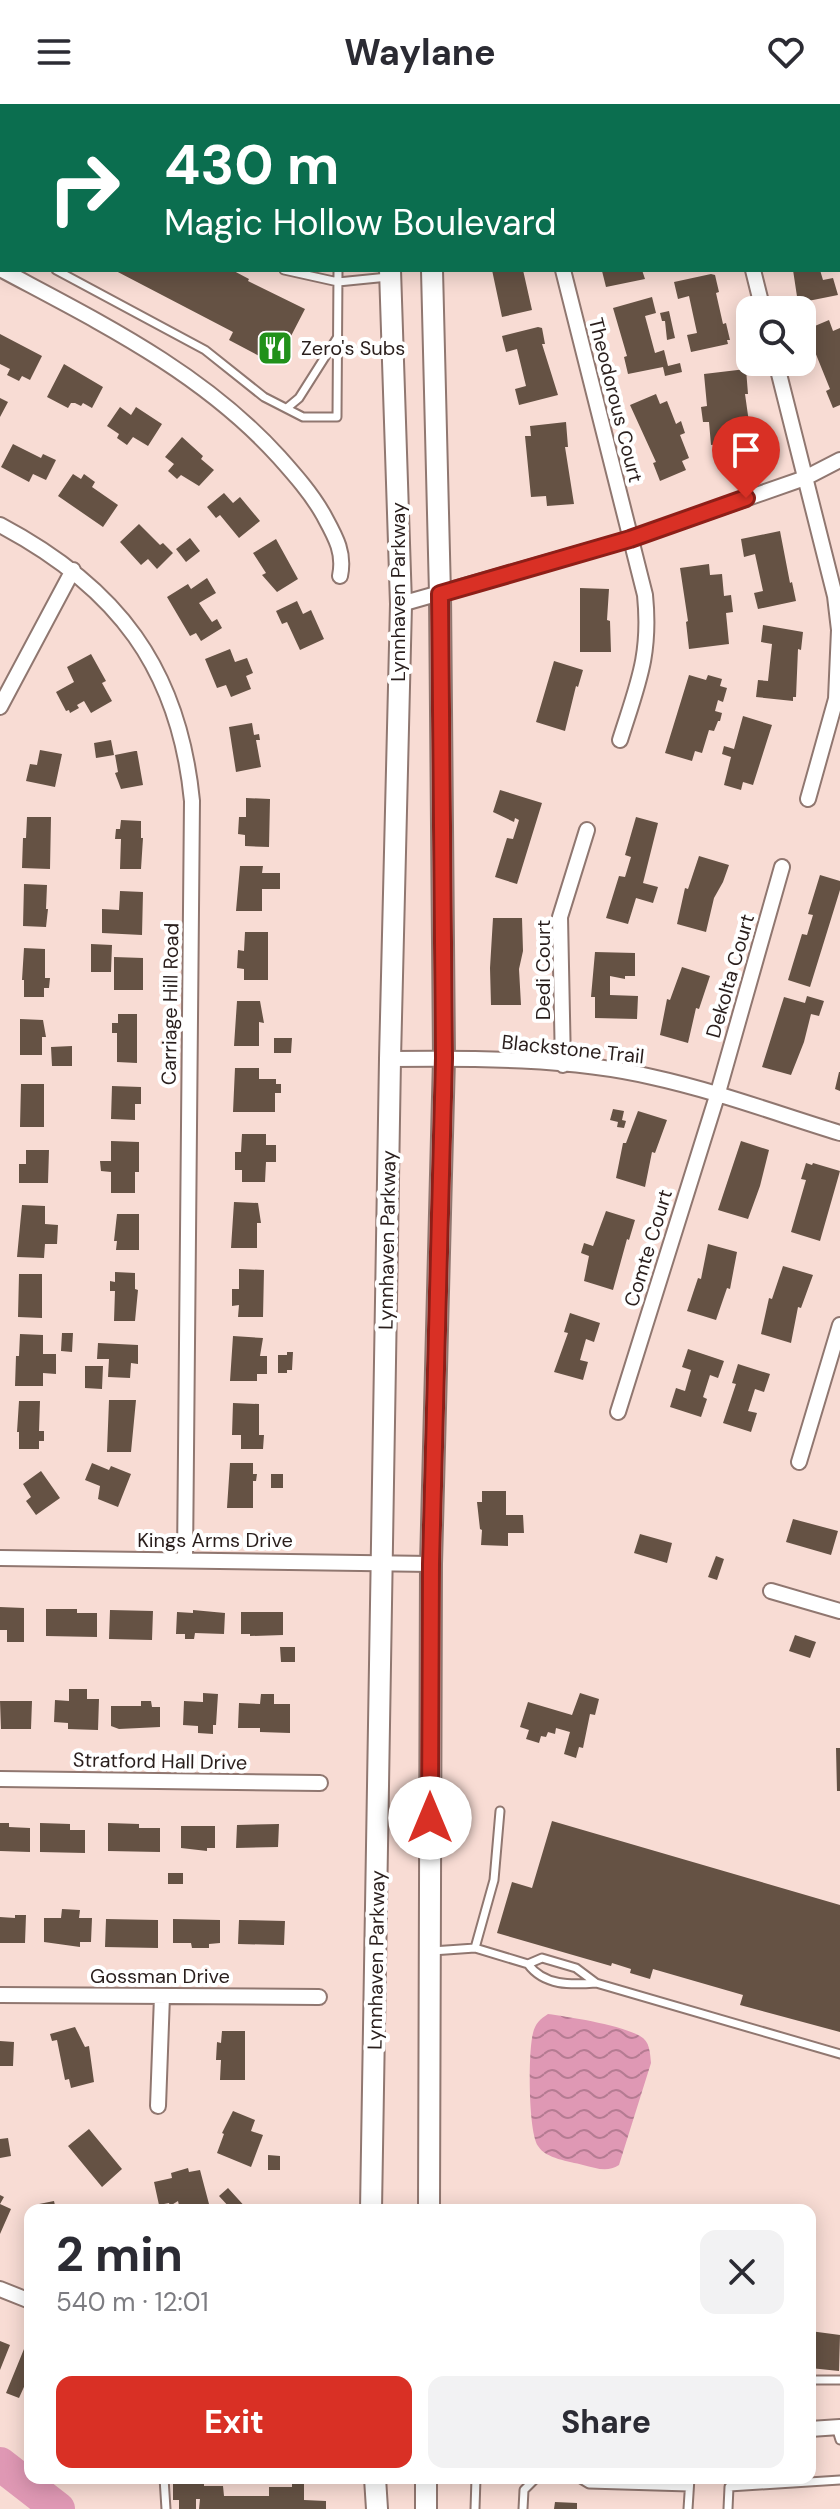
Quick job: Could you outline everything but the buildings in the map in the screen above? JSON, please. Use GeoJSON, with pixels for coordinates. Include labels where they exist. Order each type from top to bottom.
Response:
{"type":"FeatureCollection","features":[{"type":"Feature","properties":{"kind":"main road","name":"Lynnhaven Parkway"},"geometry":{"type":"LineString","coordinates":[[429,2204],[431,1564],[444,1058],[440,594],[432,272]]}},
{"type":"Feature","properties":{"kind":"main road","name":"Lynnhaven Parkway"},"geometry":{"type":"LineString","coordinates":[[371,2204],[390,1059],[401,604],[390,273]]}},
{"type":"Feature","properties":{"kind":"main road"},"geometry":{"type":"LineString","coordinates":[[375,2484],[377,2509]]}},
{"type":"Feature","properties":{"kind":"main road"},"geometry":{"type":"LineString","coordinates":[[426,2484],[426,2509]]}},
{"type":"Feature","properties":{"kind":"street"},"geometry":{"type":"LineString","coordinates":[[5,272],[176,367],[248,423],[316,502],[339,543],[343,561],[340,576]]}},
{"type":"Feature","properties":{"kind":"street","name":"Theodorous Court"},"geometry":{"type":"LineString","coordinates":[[563,272],[645,595],[648,629],[645,663],[620,740]]}},
{"type":"Feature","properties":{"kind":"street"},"geometry":{"type":"LineString","coordinates":[[754,272],[760,296]]}},
{"type":"Feature","properties":{"kind":"street"},"geometry":{"type":"LineString","coordinates":[[780,376],[835,596],[839,630],[836,699],[808,799]]}},
{"type":"Feature","properties":{"kind":"street"},"geometry":{"type":"LineString","coordinates":[[401,604],[630,539],[805,478],[840,460]]}},
{"type":"Feature","properties":{"kind":"street","name":"Carriage Hill Road"},"geometry":{"type":"LineString","coordinates":[[0,525],[33,542],[73,570],[112,606],[135,635],[154,667],[178,724],[189,772],[192,801],[185,1560]]}},
{"type":"Feature","properties":{"kind":"street"},"geometry":{"type":"LineString","coordinates":[[0,707],[73,570]]}},
{"type":"Feature","properties":{"kind":"street","name":"Dedi Court"},"geometry":{"type":"LineString","coordinates":[[563,1065],[560,917],[587,830]]}},
{"type":"Feature","properties":{"kind":"street","name":"Dekolta Court"},"geometry":{"type":"LineString","coordinates":[[717,1096],[782,867]]}},
{"type":"Feature","properties":{"kind":"street","name":"Blackstone Trail"},"geometry":{"type":"LineString","coordinates":[[390,1059],[444,1058],[609,1069],[654,1077],[840,1133]]}},
{"type":"Feature","properties":{"kind":"street","name":"Comte Court"},"geometry":{"type":"LineString","coordinates":[[618,1412],[717,1096]]}},
{"type":"Feature","properties":{"kind":"street"},"geometry":{"type":"LineString","coordinates":[[799,1462],[840,1325]]}},
{"type":"Feature","properties":{"kind":"street","name":"Kings Arms Drive"},"geometry":{"type":"LineString","coordinates":[[0,1558],[431,1564]]}},
{"type":"Feature","properties":{"kind":"street"},"geometry":{"type":"LineString","coordinates":[[771,1591],[840,1611]]}},
{"type":"Feature","properties":{"kind":"street","name":"Stratford Hall Drive"},"geometry":{"type":"LineString","coordinates":[[0,1779],[320,1783]]}},
{"type":"Feature","properties":{"kind":"street","name":"Gossman Drive"},"geometry":{"type":"LineString","coordinates":[[0,1995],[319,1997]]}},
{"type":"Feature","properties":{"kind":"street"},"geometry":{"type":"LineString","coordinates":[[158,2106],[162,1996]]}},
{"type":"Feature","properties":{"kind":"street"},"geometry":{"type":"LineString","coordinates":[[0,2289],[24,2299]]}},
{"type":"Feature","properties":{"kind":"street"},"geometry":{"type":"LineString","coordinates":[[816,2429],[839,2431]]}},
{"type":"Feature","properties":{"kind":"lane"},"geometry":{"type":"LineString","coordinates":[[60,272],[205,350],[264,397],[303,417],[337,417],[338,272]]}},
{"type":"Feature","properties":{"kind":"lane"},"geometry":{"type":"LineString","coordinates":[[293,272],[338,282],[390,273]]}},
{"type":"Feature","properties":{"kind":"lane"},"geometry":{"type":"LineString","coordinates":[[287,408],[299,398],[338,336]]}},
{"type":"Feature","properties":{"kind":"lane"},"geometry":{"type":"LineString","coordinates":[[475,1948],[494,1880],[500,1811]]}},
{"type":"Feature","properties":{"kind":"lane"},"geometry":{"type":"LineString","coordinates":[[430,1951],[475,1948],[528,1964],[537,1976],[571,1985],[596,1983]]}},
{"type":"Feature","properties":{"kind":"lane"},"geometry":{"type":"LineString","coordinates":[[528,1964],[542,1958],[576,1968],[596,1983],[840,2054]]}},
{"type":"Feature","properties":{"kind":"lane"},"geometry":{"type":"LineString","coordinates":[[816,2380],[840,2380]]}},
{"type":"Feature","properties":{"kind":"lane"},"geometry":{"type":"LineString","coordinates":[[816,2482],[840,2480]]}},
{"type":"Feature","properties":{"kind":"lane"},"geometry":{"type":"LineString","coordinates":[[164,2484],[166,2509]]}},
{"type":"Feature","properties":{"kind":"lane"},"geometry":{"type":"LineString","coordinates":[[475,2509],[476,2484]]}},
{"type":"Feature","properties":{"kind":"lane"},"geometry":{"type":"LineString","coordinates":[[523,2509],[524,2490],[530,2484]]}},
{"type":"Feature","properties":{"kind":"lane"},"geometry":{"type":"LineString","coordinates":[[688,2509],[690,2484]]}},
{"type":"Feature","properties":{"kind":"lane"},"geometry":{"type":"LineString","coordinates":[[728,2509],[729,2487],[777,2484]]}},
{"type":"Feature","properties":{"kind":"water"},"geometry":{"type":"Polygon","coordinates":[[[548,2014],[621,2028],[640,2036],[648,2044],[651,2063],[619,2165],[615,2167],[601,2169],[558,2159],[538,2146],[532,2125],[531,2043],[535,2027],[548,2014]]]}},
{"type":"Feature","properties":{"kind":"waterway"},"geometry":{"type":"LineString","coordinates":[[0,2464],[24,2483]]}},
{"type":"Feature","properties":{"kind":"waterway"},"geometry":{"type":"LineString","coordinates":[[26,2484],[58,2509]]}},
{"type":"Feature","properties":{"kind":"place","name":"Zero's Subs"},"geometry":{"type":"Point","coordinates":[275,348]}},
{"type":"Feature","properties":{"kind":"route"},"geometry":{"type":"LineString","coordinates":[[430,1818],[431,1564],[444,1058],[440,594],[630,539],[746,498]]}}]}
